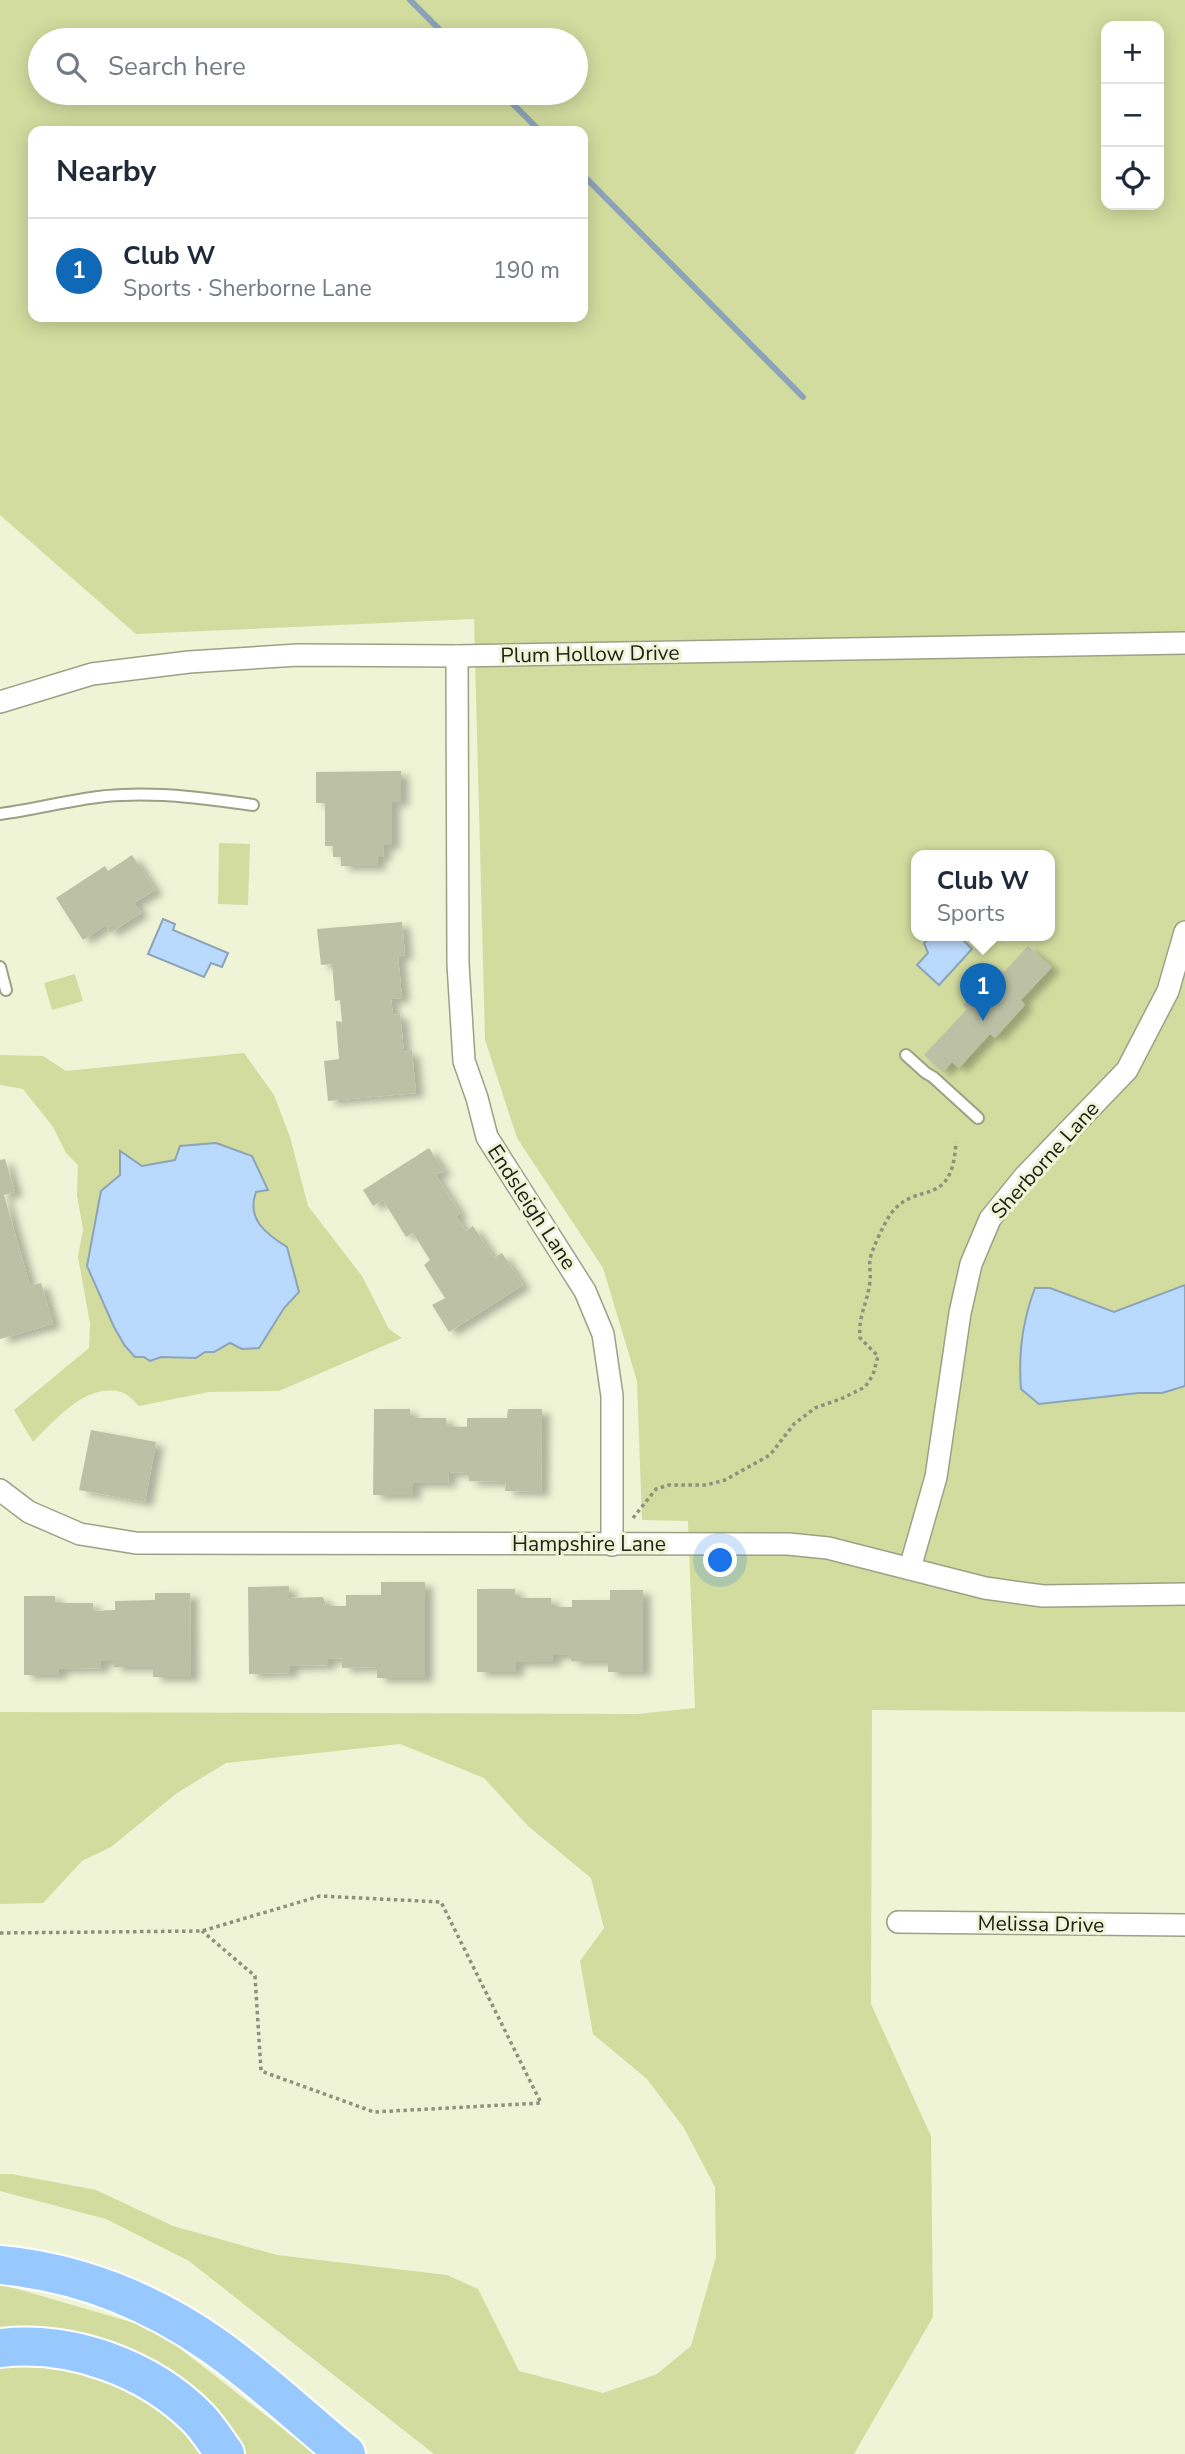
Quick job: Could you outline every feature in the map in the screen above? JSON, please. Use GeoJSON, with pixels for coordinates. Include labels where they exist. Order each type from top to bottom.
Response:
{"type":"FeatureCollection","features":[{"type":"Feature","properties":{"kind":"highway"},"geometry":{"type":"LineString","coordinates":[[0,2265],[45,2271],[76,2279],[141,2303],[174,2321],[214,2346],[346,2454]]}},
{"type":"Feature","properties":{"kind":"highway"},"geometry":{"type":"LineString","coordinates":[[0,2348],[19,2346],[67,2350],[115,2364],[161,2388],[199,2420],[225,2454]]}},
{"type":"Feature","properties":{"kind":"street","name":"Plum Hollow Drive"},"geometry":{"type":"LineString","coordinates":[[0,702],[92,674],[190,662],[298,655],[457,656],[1185,643]]}},
{"type":"Feature","properties":{"kind":"street","name":"Endsleigh Lane"},"geometry":{"type":"LineString","coordinates":[[457,656],[458,964],[464,1061],[487,1137],[585,1291],[603,1334],[612,1396],[612,1545]]}},
{"type":"Feature","properties":{"kind":"street","name":"Sherborne Lane"},"geometry":{"type":"LineString","coordinates":[[910,1568],[936,1477],[962,1301],[971,1264],[990,1219],[1025,1176],[1127,1070],[1168,991],[1185,932]]}},
{"type":"Feature","properties":{"kind":"street","name":"Hampshire Lane"},"geometry":{"type":"LineString","coordinates":[[0,1490],[29,1512],[80,1534],[136,1543],[788,1544],[828,1548],[985,1588],[1043,1596],[1185,1594]]}},
{"type":"Feature","properties":{"kind":"street","name":"Melissa Drive"},"geometry":{"type":"LineString","coordinates":[[898,1922],[1185,1925]]}},
{"type":"Feature","properties":{"kind":"lane"},"geometry":{"type":"LineString","coordinates":[[0,814],[69,801],[122,795],[186,796],[253,806]]}},
{"type":"Feature","properties":{"kind":"lane"},"geometry":{"type":"LineString","coordinates":[[0,967],[6,990]]}},
{"type":"Feature","properties":{"kind":"lane"},"geometry":{"type":"LineString","coordinates":[[906,1055],[978,1118]]}},
{"type":"Feature","properties":{"kind":"path"},"geometry":{"type":"LineString","coordinates":[[612,1545],[656,1489],[669,1485],[706,1485],[725,1480],[770,1455],[794,1424],[815,1408],[844,1398],[864,1387],[873,1375],[878,1356],[860,1338],[859,1322],[870,1281],[870,1259],[891,1214],[907,1199],[943,1185],[955,1166],[956,1142]]}},
{"type":"Feature","properties":{"kind":"path"},"geometry":{"type":"LineString","coordinates":[[0,1933],[202,1931],[320,1896],[441,1902],[541,2103],[374,2112],[261,2071],[255,1976],[202,1931]]}},
{"type":"Feature","properties":{"kind":"green space"},"geometry":{"type":"Polygon","coordinates":[[[0,0],[1185,0],[1185,1285],[1114,1312],[1050,1288],[1138,1393],[1162,1393],[1185,1386],[1185,1712],[872,1710],[871,2004],[931,2136],[933,2317],[854,2454],[434,2454],[189,2261],[106,2219],[0,2191],[0,2174],[11,2174],[96,2190],[173,2226],[277,2255],[447,2275],[478,2289],[519,2371],[603,2393],[657,2374],[691,2346],[716,2257],[715,2187],[684,2128],[647,2079],[593,2034],[580,1961],[604,1928],[591,1878],[528,1826],[484,1778],[400,1744],[226,1763],[177,1793],[111,1847],[82,1861],[43,1903],[0,1904],[0,1712],[637,1714],[695,1708],[688,1521],[642,1520],[637,1381],[603,1268],[517,1138],[485,1040],[474,619],[136,634],[0,515],[0,0]]]}},
{"type":"Feature","properties":{"kind":"green space"},"geometry":{"type":"Polygon","coordinates":[[[219,843],[250,844],[248,905],[218,904],[219,843]]]}},
{"type":"Feature","properties":{"kind":"green space"},"geometry":{"type":"Polygon","coordinates":[[[75,974],[83,1001],[52,1010],[44,983],[75,974]]]}},
{"type":"Feature","properties":{"kind":"green space"},"geometry":{"type":"Polygon","coordinates":[[[244,1053],[274,1095],[290,1137],[308,1206],[362,1276],[389,1329],[402,1338],[279,1391],[209,1392],[139,1406],[121,1392],[96,1393],[72,1405],[33,1442],[14,1410],[89,1348],[90,1323],[78,1257],[83,1229],[77,1196],[78,1165],[66,1153],[53,1127],[23,1089],[0,1085],[0,1055],[43,1056],[66,1071],[244,1053]],[[236,1151],[142,1166],[120,1152],[120,1175],[101,1191],[144,1357],[150,1361],[161,1357],[196,1358],[230,1343],[242,1349],[259,1347],[284,1308],[298,1292],[287,1247],[265,1231],[256,1218],[256,1191],[268,1189],[252,1156],[236,1151]]]}},
{"type":"Feature","properties":{"kind":"green space"},"geometry":{"type":"Polygon","coordinates":[[[0,2284],[155,2329],[315,2454],[0,2454],[0,2284]]]}},
{"type":"Feature","properties":{"kind":"water"},"geometry":{"type":"Polygon","coordinates":[[[163,919],[175,924],[173,930],[228,953],[222,967],[211,963],[204,977],[148,954],[163,919]]]}},
{"type":"Feature","properties":{"kind":"water"},"geometry":{"type":"Polygon","coordinates":[[[964,941],[972,949],[939,985],[917,965],[928,953],[924,943],[964,941]]]}},
{"type":"Feature","properties":{"kind":"water"},"geometry":{"type":"Polygon","coordinates":[[[216,1143],[252,1156],[268,1190],[256,1192],[256,1218],[265,1231],[287,1247],[299,1292],[284,1308],[259,1348],[242,1349],[230,1343],[196,1358],[161,1357],[150,1361],[144,1357],[135,1357],[114,1327],[87,1266],[101,1191],[120,1175],[120,1151],[142,1166],[175,1160],[180,1146],[216,1143]]]}},
{"type":"Feature","properties":{"kind":"water"},"geometry":{"type":"Polygon","coordinates":[[[1185,1285],[1185,1386],[1162,1393],[1138,1393],[1039,1404],[1021,1389],[1022,1338],[1035,1288],[1050,1288],[1114,1312],[1185,1285]]]}},
{"type":"Feature","properties":{"kind":"building"},"geometry":{"type":"Polygon","coordinates":[[[401,771],[401,802],[392,802],[392,845],[384,845],[383,857],[377,857],[378,866],[341,866],[341,857],[333,857],[333,846],[325,846],[325,803],[316,803],[316,772],[401,771]]]}},
{"type":"Feature","properties":{"kind":"building"},"geometry":{"type":"Polygon","coordinates":[[[132,855],[155,890],[134,903],[141,913],[110,933],[106,925],[83,940],[56,898],[105,866],[108,871],[132,855]]]}},
{"type":"Feature","properties":{"kind":"building"},"geometry":{"type":"Polygon","coordinates":[[[402,922],[405,955],[398,956],[402,998],[391,999],[393,1015],[400,1014],[404,1052],[412,1051],[416,1093],[328,1101],[324,1061],[339,1059],[336,1021],[342,1022],[340,1000],[335,1001],[332,964],[321,965],[317,929],[402,922]]]}},
{"type":"Feature","properties":{"kind":"building"},"geometry":{"type":"Polygon","coordinates":[[[1028,946],[1052,967],[1021,1000],[1025,1005],[995,1038],[990,1034],[959,1068],[952,1062],[943,1072],[924,1055],[967,1009],[963,1005],[991,974],[994,976],[1000,969],[1004,972],[1028,946]]]}},
{"type":"Feature","properties":{"kind":"building"},"geometry":{"type":"Polygon","coordinates":[[[429,1148],[444,1172],[435,1174],[460,1213],[456,1216],[466,1231],[473,1226],[494,1258],[502,1253],[523,1285],[449,1332],[432,1305],[445,1298],[424,1265],[430,1260],[413,1233],[406,1237],[383,1200],[373,1206],[363,1190],[429,1148]]]}},
{"type":"Feature","properties":{"kind":"building"},"geometry":{"type":"Polygon","coordinates":[[[5,1159],[15,1192],[4,1195],[30,1286],[41,1283],[53,1324],[0,1339],[0,1160],[5,1159]]]}},
{"type":"Feature","properties":{"kind":"building"},"geometry":{"type":"Polygon","coordinates":[[[374,1409],[410,1409],[410,1418],[446,1418],[446,1426],[467,1427],[467,1418],[507,1418],[508,1409],[542,1409],[541,1492],[505,1491],[506,1482],[469,1481],[468,1473],[449,1472],[448,1483],[413,1483],[413,1495],[373,1495],[374,1409]]]}},
{"type":"Feature","properties":{"kind":"building"},"geometry":{"type":"Polygon","coordinates":[[[91,1430],[156,1442],[145,1502],[79,1490],[91,1430]]]}},
{"type":"Feature","properties":{"kind":"building"},"geometry":{"type":"Polygon","coordinates":[[[381,1582],[425,1582],[425,1678],[377,1678],[377,1667],[342,1668],[342,1658],[328,1659],[328,1665],[290,1666],[290,1673],[249,1674],[248,1587],[289,1586],[289,1598],[323,1597],[326,1606],[346,1606],[346,1595],[381,1595],[381,1582]]]}},
{"type":"Feature","properties":{"kind":"building"},"geometry":{"type":"Polygon","coordinates":[[[477,1589],[515,1589],[515,1598],[551,1598],[552,1607],[572,1607],[572,1600],[610,1600],[610,1590],[643,1590],[643,1672],[608,1672],[608,1661],[571,1661],[571,1655],[553,1655],[553,1662],[516,1662],[516,1672],[477,1672],[477,1589]]]}},
{"type":"Feature","properties":{"kind":"building"},"geometry":{"type":"Polygon","coordinates":[[[155,1593],[190,1593],[191,1677],[153,1677],[153,1667],[114,1667],[114,1661],[101,1661],[101,1668],[59,1669],[59,1675],[24,1675],[24,1596],[55,1596],[55,1603],[93,1603],[93,1611],[115,1610],[115,1601],[155,1600],[155,1593]]]}},
{"type":"Feature","properties":{"kind":"waterway"},"geometry":{"type":"LineString","coordinates":[[410,0],[438,28]]}},
{"type":"Feature","properties":{"kind":"waterway"},"geometry":{"type":"LineString","coordinates":[[514,105],[535,126]]}},
{"type":"Feature","properties":{"kind":"waterway"},"geometry":{"type":"LineString","coordinates":[[588,180],[803,397]]}},
{"type":"Feature","properties":{"kind":"place","name":"Club W"},"geometry":{"type":"Point","coordinates":[983,1021]}}]}
